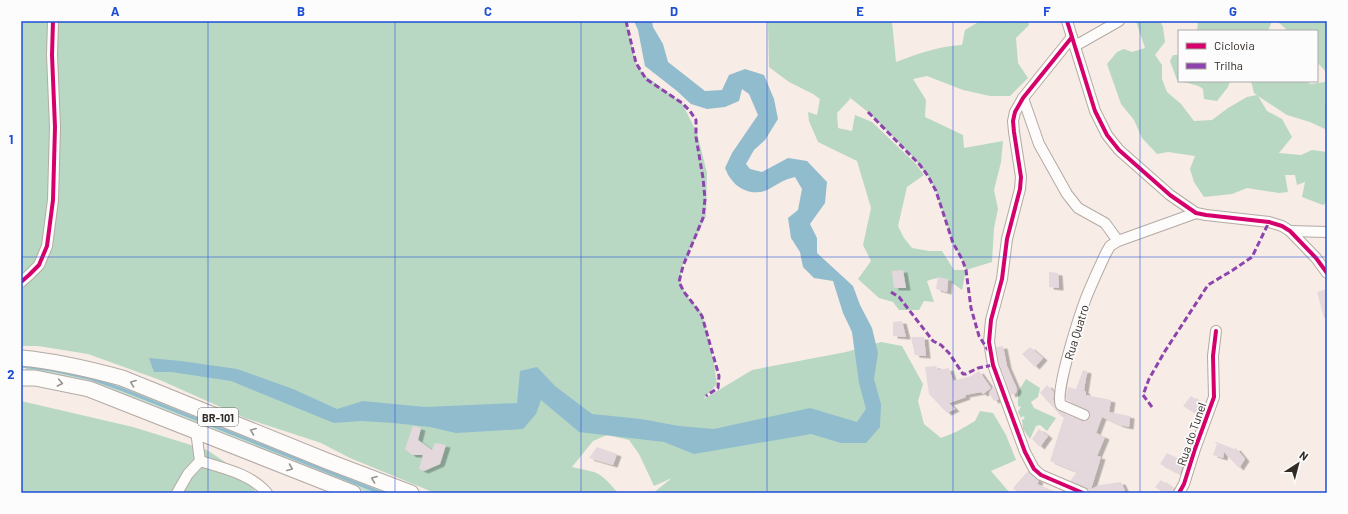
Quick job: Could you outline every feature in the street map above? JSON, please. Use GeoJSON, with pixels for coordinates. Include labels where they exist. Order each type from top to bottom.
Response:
{"type":"FeatureCollection","features":[{"type":"Feature","properties":{"kind":"highway","name":"BR-101"},"geometry":{"type":"LineString","coordinates":[[21,358],[63,364],[122,378],[327,461],[411,493]]}},
{"type":"Feature","properties":{"kind":"highway","name":"BR-101"},"geometry":{"type":"LineString","coordinates":[[21,378],[34,378],[88,389],[353,493]]}},
{"type":"Feature","properties":{"kind":"street"},"geometry":{"type":"LineString","coordinates":[[21,282],[39,265],[47,246],[53,200],[55,127],[52,55],[53,21]]}},
{"type":"Feature","properties":{"kind":"street"},"geometry":{"type":"LineString","coordinates":[[1066,21],[1095,111],[1107,135],[1119,150],[1170,195],[1196,213],[1269,222],[1290,230],[1327,232]]}},
{"type":"Feature","properties":{"kind":"street"},"geometry":{"type":"LineString","coordinates":[[1083,493],[1038,473],[1029,460],[993,365],[989,342],[991,320],[1002,279],[1007,239],[1020,189],[1021,177],[1015,145],[1013,121],[1015,112],[1022,98],[1073,42],[1119,21]]}},
{"type":"Feature","properties":{"kind":"street"},"geometry":{"type":"LineString","coordinates":[[1022,98],[1039,144],[1067,194],[1078,208],[1105,223],[1118,241]]}},
{"type":"Feature","properties":{"kind":"street","name":"Rua Quatro"},"geometry":{"type":"LineString","coordinates":[[1084,415],[1064,408],[1059,402],[1063,374],[1086,299],[1106,253],[1110,246],[1118,241],[1196,213]]}},
{"type":"Feature","properties":{"kind":"street"},"geometry":{"type":"LineString","coordinates":[[1290,230],[1316,258],[1327,273]]}},
{"type":"Feature","properties":{"kind":"street","name":"Rua do Tunel"},"geometry":{"type":"LineString","coordinates":[[1179,493],[1184,484],[1214,397],[1214,345],[1216,331]]}},
{"type":"Feature","properties":{"kind":"street"},"geometry":{"type":"LineString","coordinates":[[196,431],[200,461]]}},
{"type":"Feature","properties":{"kind":"street"},"geometry":{"type":"LineString","coordinates":[[177,493],[188,474],[200,461]]}},
{"type":"Feature","properties":{"kind":"street"},"geometry":{"type":"LineString","coordinates":[[200,461],[245,476],[267,493]]}},
{"type":"Feature","properties":{"kind":"green space"},"geometry":{"type":"Polygon","coordinates":[[[21,21],[626,21],[636,63],[643,74],[682,103],[697,133],[707,173],[706,216],[682,266],[680,282],[687,296],[702,313],[714,364],[717,384],[704,399],[752,370],[846,352],[881,342],[902,346],[923,384],[918,401],[924,424],[941,438],[956,432],[975,421],[980,411],[993,413],[1006,435],[1016,460],[991,471],[1010,493],[653,493],[672,478],[654,486],[639,454],[629,440],[607,435],[593,441],[572,467],[597,473],[618,493],[435,493],[350,458],[321,443],[245,418],[160,380],[88,354],[38,346],[21,346],[21,21]]]}},
{"type":"Feature","properties":{"kind":"green space"},"geometry":{"type":"Polygon","coordinates":[[[768,21],[892,21],[896,62],[920,53],[962,45],[965,30],[980,21],[1006,21],[1009,23],[1012,21],[1028,21],[1029,25],[1016,38],[1018,63],[1028,78],[1010,96],[990,96],[963,90],[927,76],[913,79],[926,100],[925,117],[963,135],[964,148],[1003,141],[1001,162],[994,190],[998,209],[994,228],[992,262],[966,270],[962,290],[946,279],[938,278],[927,281],[934,302],[924,301],[919,310],[899,310],[893,302],[879,298],[858,279],[871,261],[863,245],[871,208],[857,161],[818,142],[809,121],[808,112],[817,115],[820,99],[789,82],[769,67],[768,21]],[[849,97],[850,99],[837,113],[838,128],[852,131],[855,115],[872,122],[916,164],[924,175],[907,187],[898,226],[904,238],[912,248],[929,251],[942,251],[954,270],[966,270],[953,243],[936,191],[928,176],[910,154],[868,112],[849,97]]]}},
{"type":"Feature","properties":{"kind":"green space"},"geometry":{"type":"Polygon","coordinates":[[[1136,21],[1160,21],[1163,27],[1165,42],[1155,55],[1162,65],[1162,79],[1167,92],[1181,104],[1194,121],[1212,120],[1228,108],[1247,97],[1257,95],[1254,93],[1251,82],[1307,82],[1311,84],[1325,82],[1327,130],[1310,122],[1287,115],[1258,96],[1267,111],[1282,119],[1292,137],[1279,153],[1301,155],[1312,150],[1327,152],[1327,202],[1323,205],[1302,197],[1305,182],[1297,185],[1295,175],[1285,175],[1288,192],[1279,193],[1247,188],[1232,194],[1204,197],[1194,182],[1190,169],[1195,156],[1168,152],[1157,154],[1142,138],[1134,120],[1121,104],[1107,64],[1117,52],[1124,49],[1132,52],[1145,48],[1136,21]]]}},
{"type":"Feature","properties":{"kind":"green space"},"geometry":{"type":"Polygon","coordinates":[[[1198,21],[1272,21],[1268,30],[1197,30],[1198,21]]]}},
{"type":"Feature","properties":{"kind":"green space"},"geometry":{"type":"Polygon","coordinates":[[[1277,21],[1327,21],[1327,73],[1318,63],[1318,30],[1287,30],[1277,21]]]}},
{"type":"Feature","properties":{"kind":"green space"},"geometry":{"type":"Polygon","coordinates":[[[1173,55],[1178,55],[1178,80],[1177,80],[1170,61],[1173,55]]]}},
{"type":"Feature","properties":{"kind":"green space"},"geometry":{"type":"Polygon","coordinates":[[[1184,82],[1230,82],[1228,87],[1217,101],[1204,99],[1203,89],[1184,82]]]}},
{"type":"Feature","properties":{"kind":"green space"},"geometry":{"type":"Polygon","coordinates":[[[27,364],[102,379],[165,402],[391,493],[369,493],[236,440],[25,371],[27,364]]]}},
{"type":"Feature","properties":{"kind":"green space"},"geometry":{"type":"Polygon","coordinates":[[[1026,379],[1040,388],[1038,397],[1031,402],[1034,408],[1056,418],[1047,431],[1040,425],[1036,426],[1030,439],[1023,429],[1022,420],[1025,418],[1023,416],[1021,418],[1018,412],[1021,407],[1018,406],[1018,392],[1026,379]]]}},
{"type":"Feature","properties":{"kind":"green space"},"geometry":{"type":"Polygon","coordinates":[[[21,401],[133,427],[207,450],[225,462],[244,480],[252,485],[256,493],[21,493],[21,401]]]}},
{"type":"Feature","properties":{"kind":"water"},"geometry":{"type":"Polygon","coordinates":[[[634,21],[652,21],[653,27],[663,44],[668,62],[705,91],[722,90],[729,75],[745,69],[764,75],[774,99],[778,119],[765,140],[754,150],[746,164],[750,169],[762,172],[788,158],[807,161],[827,182],[825,203],[810,224],[817,238],[817,253],[853,286],[860,305],[872,328],[878,353],[874,379],[881,404],[880,427],[866,443],[841,443],[811,434],[694,454],[664,442],[579,432],[541,400],[536,414],[523,429],[456,433],[430,427],[394,423],[361,421],[334,423],[231,381],[171,372],[154,372],[149,358],[237,369],[293,389],[337,409],[363,401],[425,407],[517,403],[520,371],[537,367],[555,386],[592,414],[641,419],[679,426],[714,429],[810,408],[857,422],[866,409],[859,383],[852,332],[843,313],[833,281],[814,278],[803,267],[800,252],[791,238],[788,218],[798,210],[802,189],[795,177],[783,181],[762,192],[747,191],[734,183],[729,177],[725,168],[732,153],[758,115],[749,94],[742,89],[739,101],[725,107],[707,109],[691,104],[645,66],[638,30],[634,21]]]}},
{"type":"Feature","properties":{"kind":"building"},"geometry":{"type":"Polygon","coordinates":[[[903,270],[906,288],[894,288],[892,271],[903,270]]]}},
{"type":"Feature","properties":{"kind":"building"},"geometry":{"type":"Polygon","coordinates":[[[1049,272],[1058,273],[1059,288],[1049,287],[1049,272]]]}},
{"type":"Feature","properties":{"kind":"building"},"geometry":{"type":"Polygon","coordinates":[[[938,277],[948,279],[947,292],[936,289],[938,277]]]}},
{"type":"Feature","properties":{"kind":"building"},"geometry":{"type":"Polygon","coordinates":[[[1327,289],[1327,318],[1324,318],[1317,292],[1327,289]]]}},
{"type":"Feature","properties":{"kind":"building"},"geometry":{"type":"Polygon","coordinates":[[[902,321],[906,337],[893,336],[893,322],[902,321]]]}},
{"type":"Feature","properties":{"kind":"building"},"geometry":{"type":"Polygon","coordinates":[[[911,337],[924,337],[926,356],[915,355],[911,337]]]}},
{"type":"Feature","properties":{"kind":"building"},"geometry":{"type":"Polygon","coordinates":[[[1003,346],[1007,366],[1017,389],[1016,393],[1011,395],[999,363],[996,347],[1003,346]]]}},
{"type":"Feature","properties":{"kind":"building"},"geometry":{"type":"Polygon","coordinates":[[[1030,347],[1043,358],[1035,367],[1022,354],[1030,347]]]}},
{"type":"Feature","properties":{"kind":"building"},"geometry":{"type":"Polygon","coordinates":[[[936,366],[938,370],[949,368],[953,381],[971,376],[979,371],[991,388],[983,394],[981,392],[965,395],[966,397],[949,403],[955,409],[947,413],[929,394],[925,367],[936,366]]]}},
{"type":"Feature","properties":{"kind":"building"},"geometry":{"type":"Polygon","coordinates":[[[1083,370],[1087,371],[1084,391],[1086,392],[1086,395],[1111,400],[1109,412],[1130,416],[1129,427],[1120,425],[1102,417],[1096,433],[1105,437],[1097,456],[1101,457],[1091,489],[1070,481],[1077,472],[1050,461],[1065,414],[1084,421],[1088,420],[1090,417],[1089,411],[1067,400],[1066,397],[1068,387],[1076,389],[1083,370]]]}},
{"type":"Feature","properties":{"kind":"building"},"geometry":{"type":"Polygon","coordinates":[[[1047,385],[1054,392],[1053,399],[1056,409],[1065,414],[1062,417],[1040,393],[1047,385]]]}},
{"type":"Feature","properties":{"kind":"building"},"geometry":{"type":"Polygon","coordinates":[[[994,386],[999,399],[994,401],[989,393],[994,386]]]}},
{"type":"Feature","properties":{"kind":"building"},"geometry":{"type":"Polygon","coordinates":[[[1191,396],[1204,405],[1200,416],[1183,406],[1191,396]]]}},
{"type":"Feature","properties":{"kind":"building"},"geometry":{"type":"Polygon","coordinates":[[[413,426],[421,428],[418,440],[432,450],[435,443],[446,445],[440,464],[424,471],[419,469],[423,455],[412,455],[405,449],[413,426]]]}},
{"type":"Feature","properties":{"kind":"building"},"geometry":{"type":"Polygon","coordinates":[[[1039,429],[1048,436],[1040,447],[1032,439],[1039,429]]]}},
{"type":"Feature","properties":{"kind":"building"},"geometry":{"type":"Polygon","coordinates":[[[1214,441],[1234,449],[1236,448],[1245,459],[1239,468],[1224,452],[1223,458],[1213,455],[1217,444],[1214,441]]]}},
{"type":"Feature","properties":{"kind":"building"},"geometry":{"type":"Polygon","coordinates":[[[597,447],[617,454],[613,465],[589,458],[597,447]]]}},
{"type":"Feature","properties":{"kind":"building"},"geometry":{"type":"Polygon","coordinates":[[[1167,453],[1184,462],[1180,474],[1160,464],[1167,453]]]}},
{"type":"Feature","properties":{"kind":"building"},"geometry":{"type":"Polygon","coordinates":[[[1028,471],[1039,481],[1037,484],[1058,493],[1029,493],[1026,491],[1018,493],[1013,488],[1028,471]]]}},
{"type":"Feature","properties":{"kind":"building"},"geometry":{"type":"Polygon","coordinates":[[[1161,480],[1174,489],[1173,493],[1164,493],[1155,487],[1161,480]]]}},
{"type":"Feature","properties":{"kind":"building"},"geometry":{"type":"Polygon","coordinates":[[[1121,482],[1125,491],[1120,493],[1089,493],[1089,490],[1100,485],[1121,482]]]}},
{"type":"Feature","properties":{"kind":"waterway"},"geometry":{"type":"LineString","coordinates":[[21,366],[52,370],[89,378],[121,389],[381,493]]}},
{"type":"Feature","properties":{"kind":"marked path"},"geometry":{"type":"LineString","coordinates":[[626,21],[636,63],[646,79],[682,103],[696,120],[696,137],[705,199],[703,218],[683,266],[679,282],[684,292],[702,316],[719,376],[718,388],[706,396]]}},
{"type":"Feature","properties":{"kind":"marked path"},"geometry":{"type":"LineString","coordinates":[[868,112],[920,165],[936,191],[953,243],[966,270],[971,308],[979,336],[988,350]]}},
{"type":"Feature","properties":{"kind":"marked path"},"geometry":{"type":"LineString","coordinates":[[1152,407],[1143,395],[1149,379],[1165,351],[1208,285],[1252,257],[1269,222]]}},
{"type":"Feature","properties":{"kind":"marked path"},"geometry":{"type":"LineString","coordinates":[[891,292],[899,297],[933,341],[941,345],[949,353],[963,374],[978,368],[993,365]]}},
{"type":"Feature","properties":{"kind":"cycle path"},"geometry":{"type":"LineString","coordinates":[[21,282],[39,265],[47,246],[53,200],[55,127],[52,55],[53,21]]}},
{"type":"Feature","properties":{"kind":"cycle path"},"geometry":{"type":"LineString","coordinates":[[1067,21],[1095,111],[1107,135],[1119,150],[1170,195],[1196,213],[1269,222],[1282,226],[1290,231],[1316,258],[1327,273]]}},
{"type":"Feature","properties":{"kind":"cycle path"},"geometry":{"type":"LineString","coordinates":[[1072,37],[1023,98],[1015,112],[1013,121],[1021,177],[1020,189],[1007,239],[1002,279],[991,320],[989,342],[993,365],[1025,452],[1034,469],[1041,475],[1083,493]]}},
{"type":"Feature","properties":{"kind":"cycle path"},"geometry":{"type":"LineString","coordinates":[[1179,493],[1184,484],[1214,397],[1213,356],[1216,331]]}}]}
